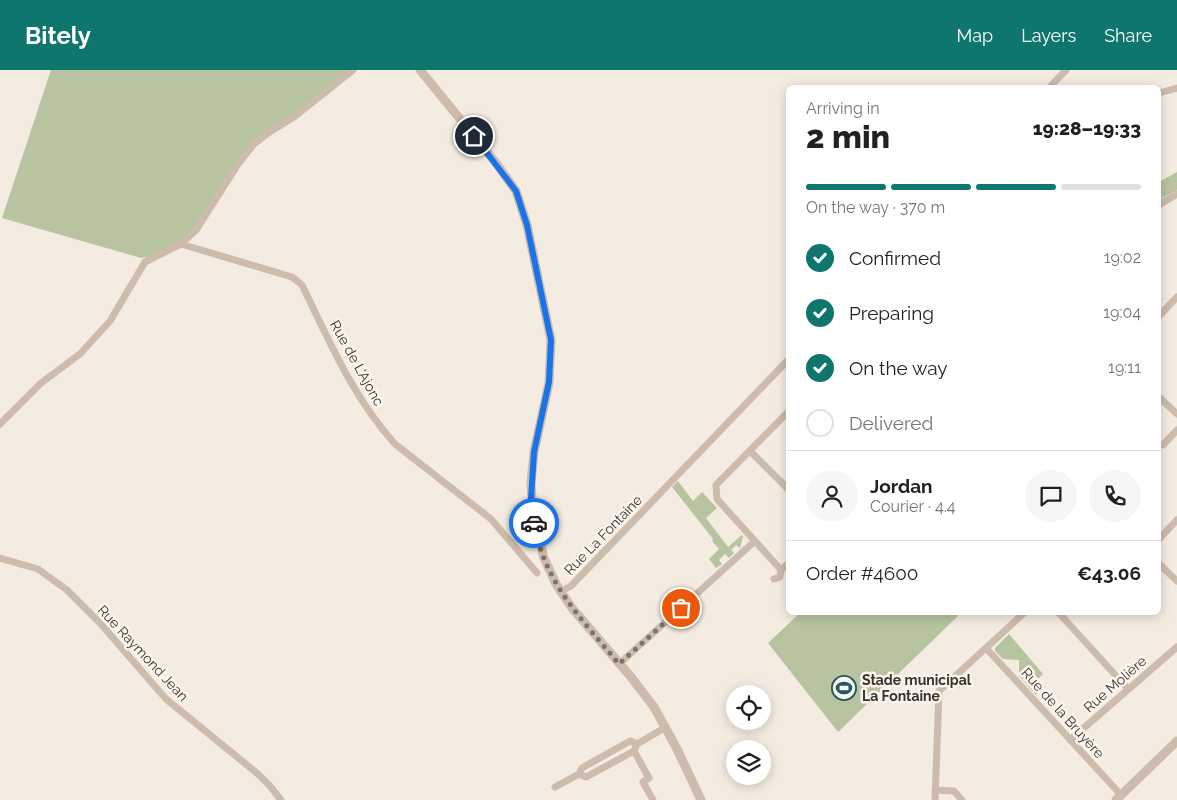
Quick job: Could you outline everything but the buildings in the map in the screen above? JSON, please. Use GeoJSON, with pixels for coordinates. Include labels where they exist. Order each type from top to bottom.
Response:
{"type":"FeatureCollection","features":[{"type":"Feature","properties":{"kind":"street"},"geometry":{"type":"LineString","coordinates":[[0,424],[41,383],[80,354],[110,321],[145,262],[181,244],[196,230],[238,164],[254,144],[301,112],[352,70]]}},
{"type":"Feature","properties":{"kind":"street"},"geometry":{"type":"LineString","coordinates":[[420,70],[516,191],[527,225],[551,340],[549,382],[534,452],[531,499],[539,543],[550,572],[560,592],[572,608],[646,695],[666,727],[701,800]]}},
{"type":"Feature","properties":{"kind":"street"},"geometry":{"type":"LineString","coordinates":[[1052,85],[1066,70]]}},
{"type":"Feature","properties":{"kind":"street"},"geometry":{"type":"LineString","coordinates":[[1161,92],[1177,88]]}},
{"type":"Feature","properties":{"kind":"street"},"geometry":{"type":"LineString","coordinates":[[1161,204],[1177,194]]}},
{"type":"Feature","properties":{"kind":"street","name":"Rue de L'Ajonc"},"geometry":{"type":"LineString","coordinates":[[181,244],[292,277],[302,285],[345,373],[382,429],[395,444],[491,519],[537,573]]}},
{"type":"Feature","properties":{"kind":"street"},"geometry":{"type":"LineString","coordinates":[[1161,314],[1177,296]]}},
{"type":"Feature","properties":{"kind":"street","name":"Rue La Fontaine"},"geometry":{"type":"LineString","coordinates":[[560,592],[571,586],[786,363]]}},
{"type":"Feature","properties":{"kind":"street"},"geometry":{"type":"LineString","coordinates":[[1161,399],[1177,414]]}},
{"type":"Feature","properties":{"kind":"street"},"geometry":{"type":"LineString","coordinates":[[781,570],[717,499],[716,485],[786,413]]}},
{"type":"Feature","properties":{"kind":"street"},"geometry":{"type":"LineString","coordinates":[[1161,445],[1177,430]]}},
{"type":"Feature","properties":{"kind":"street"},"geometry":{"type":"LineString","coordinates":[[750,451],[786,487]]}},
{"type":"Feature","properties":{"kind":"street"},"geometry":{"type":"LineString","coordinates":[[1161,537],[1177,520]]}},
{"type":"Feature","properties":{"kind":"street"},"geometry":{"type":"LineString","coordinates":[[619,664],[755,541]]}},
{"type":"Feature","properties":{"kind":"street","name":"Rue Raymond Jean"},"geometry":{"type":"LineString","coordinates":[[0,558],[38,569],[66,590],[100,623],[166,699],[258,774],[281,800]]}},
{"type":"Feature","properties":{"kind":"street"},"geometry":{"type":"LineString","coordinates":[[774,579],[780,577],[781,570],[786,566]]}},
{"type":"Feature","properties":{"kind":"street"},"geometry":{"type":"LineString","coordinates":[[1161,566],[1177,581]]}},
{"type":"Feature","properties":{"kind":"street"},"geometry":{"type":"LineString","coordinates":[[935,800],[939,691],[1022,615]]}},
{"type":"Feature","properties":{"kind":"street"},"geometry":{"type":"LineString","coordinates":[[1061,615],[1128,689]]}},
{"type":"Feature","properties":{"kind":"street","name":"Rue Molière"},"geometry":{"type":"LineString","coordinates":[[1070,740],[1177,647]]}},
{"type":"Feature","properties":{"kind":"street","name":"Rue de la Bruyère"},"geometry":{"type":"LineString","coordinates":[[986,648],[1070,740],[1118,798]]}},
{"type":"Feature","properties":{"kind":"street"},"geometry":{"type":"LineString","coordinates":[[636,747],[666,727]]}},
{"type":"Feature","properties":{"kind":"street"},"geometry":{"type":"LineString","coordinates":[[555,787],[580,774],[582,768],[630,741],[636,747],[649,778],[643,782],[653,800]]}},
{"type":"Feature","properties":{"kind":"street"},"geometry":{"type":"LineString","coordinates":[[1118,798],[1177,741]]}},
{"type":"Feature","properties":{"kind":"street"},"geometry":{"type":"LineString","coordinates":[[935,790],[954,791],[962,800]]}},
{"type":"Feature","properties":{"kind":"green space"},"geometry":{"type":"Polygon","coordinates":[[[51,70],[353,70],[254,144],[196,230],[160,255],[141,258],[2,218],[51,70]]]}},
{"type":"Feature","properties":{"kind":"green space"},"geometry":{"type":"Polygon","coordinates":[[[1177,172],[1177,190],[1161,199],[1161,181],[1177,172]]]}},
{"type":"Feature","properties":{"kind":"green space"},"geometry":{"type":"Polygon","coordinates":[[[678,481],[693,501],[702,492],[717,508],[706,518],[728,547],[742,535],[743,537],[740,548],[736,545],[731,550],[734,553],[729,558],[725,554],[719,560],[722,564],[716,568],[709,559],[719,549],[672,487],[678,481]]]}},
{"type":"Feature","properties":{"kind":"green space","name":"Stade municipal La Fontaine"},"geometry":{"type":"Polygon","coordinates":[[[798,615],[958,616],[838,732],[768,643],[798,615]]]}},
{"type":"Feature","properties":{"kind":"green space"},"geometry":{"type":"Polygon","coordinates":[[[1009,634],[1043,674],[1038,679],[1045,687],[1036,695],[1019,676],[1019,660],[1003,659],[995,651],[995,648],[1009,634]]]}},
{"type":"Feature","properties":{"kind":"way so far"},"geometry":{"type":"LineString","coordinates":[[534,523],[544,558],[565,599],[619,664],[681,608]]}},
{"type":"Feature","properties":{"kind":"place","name":"Stade municipal La Fontaine"},"geometry":{"type":"Point","coordinates":[844,688]}},
{"type":"Feature","properties":{"kind":"route"},"geometry":{"type":"LineString","coordinates":[[474,136],[516,191],[527,225],[551,340],[549,382],[534,452],[531,483],[534,523]]}}]}
